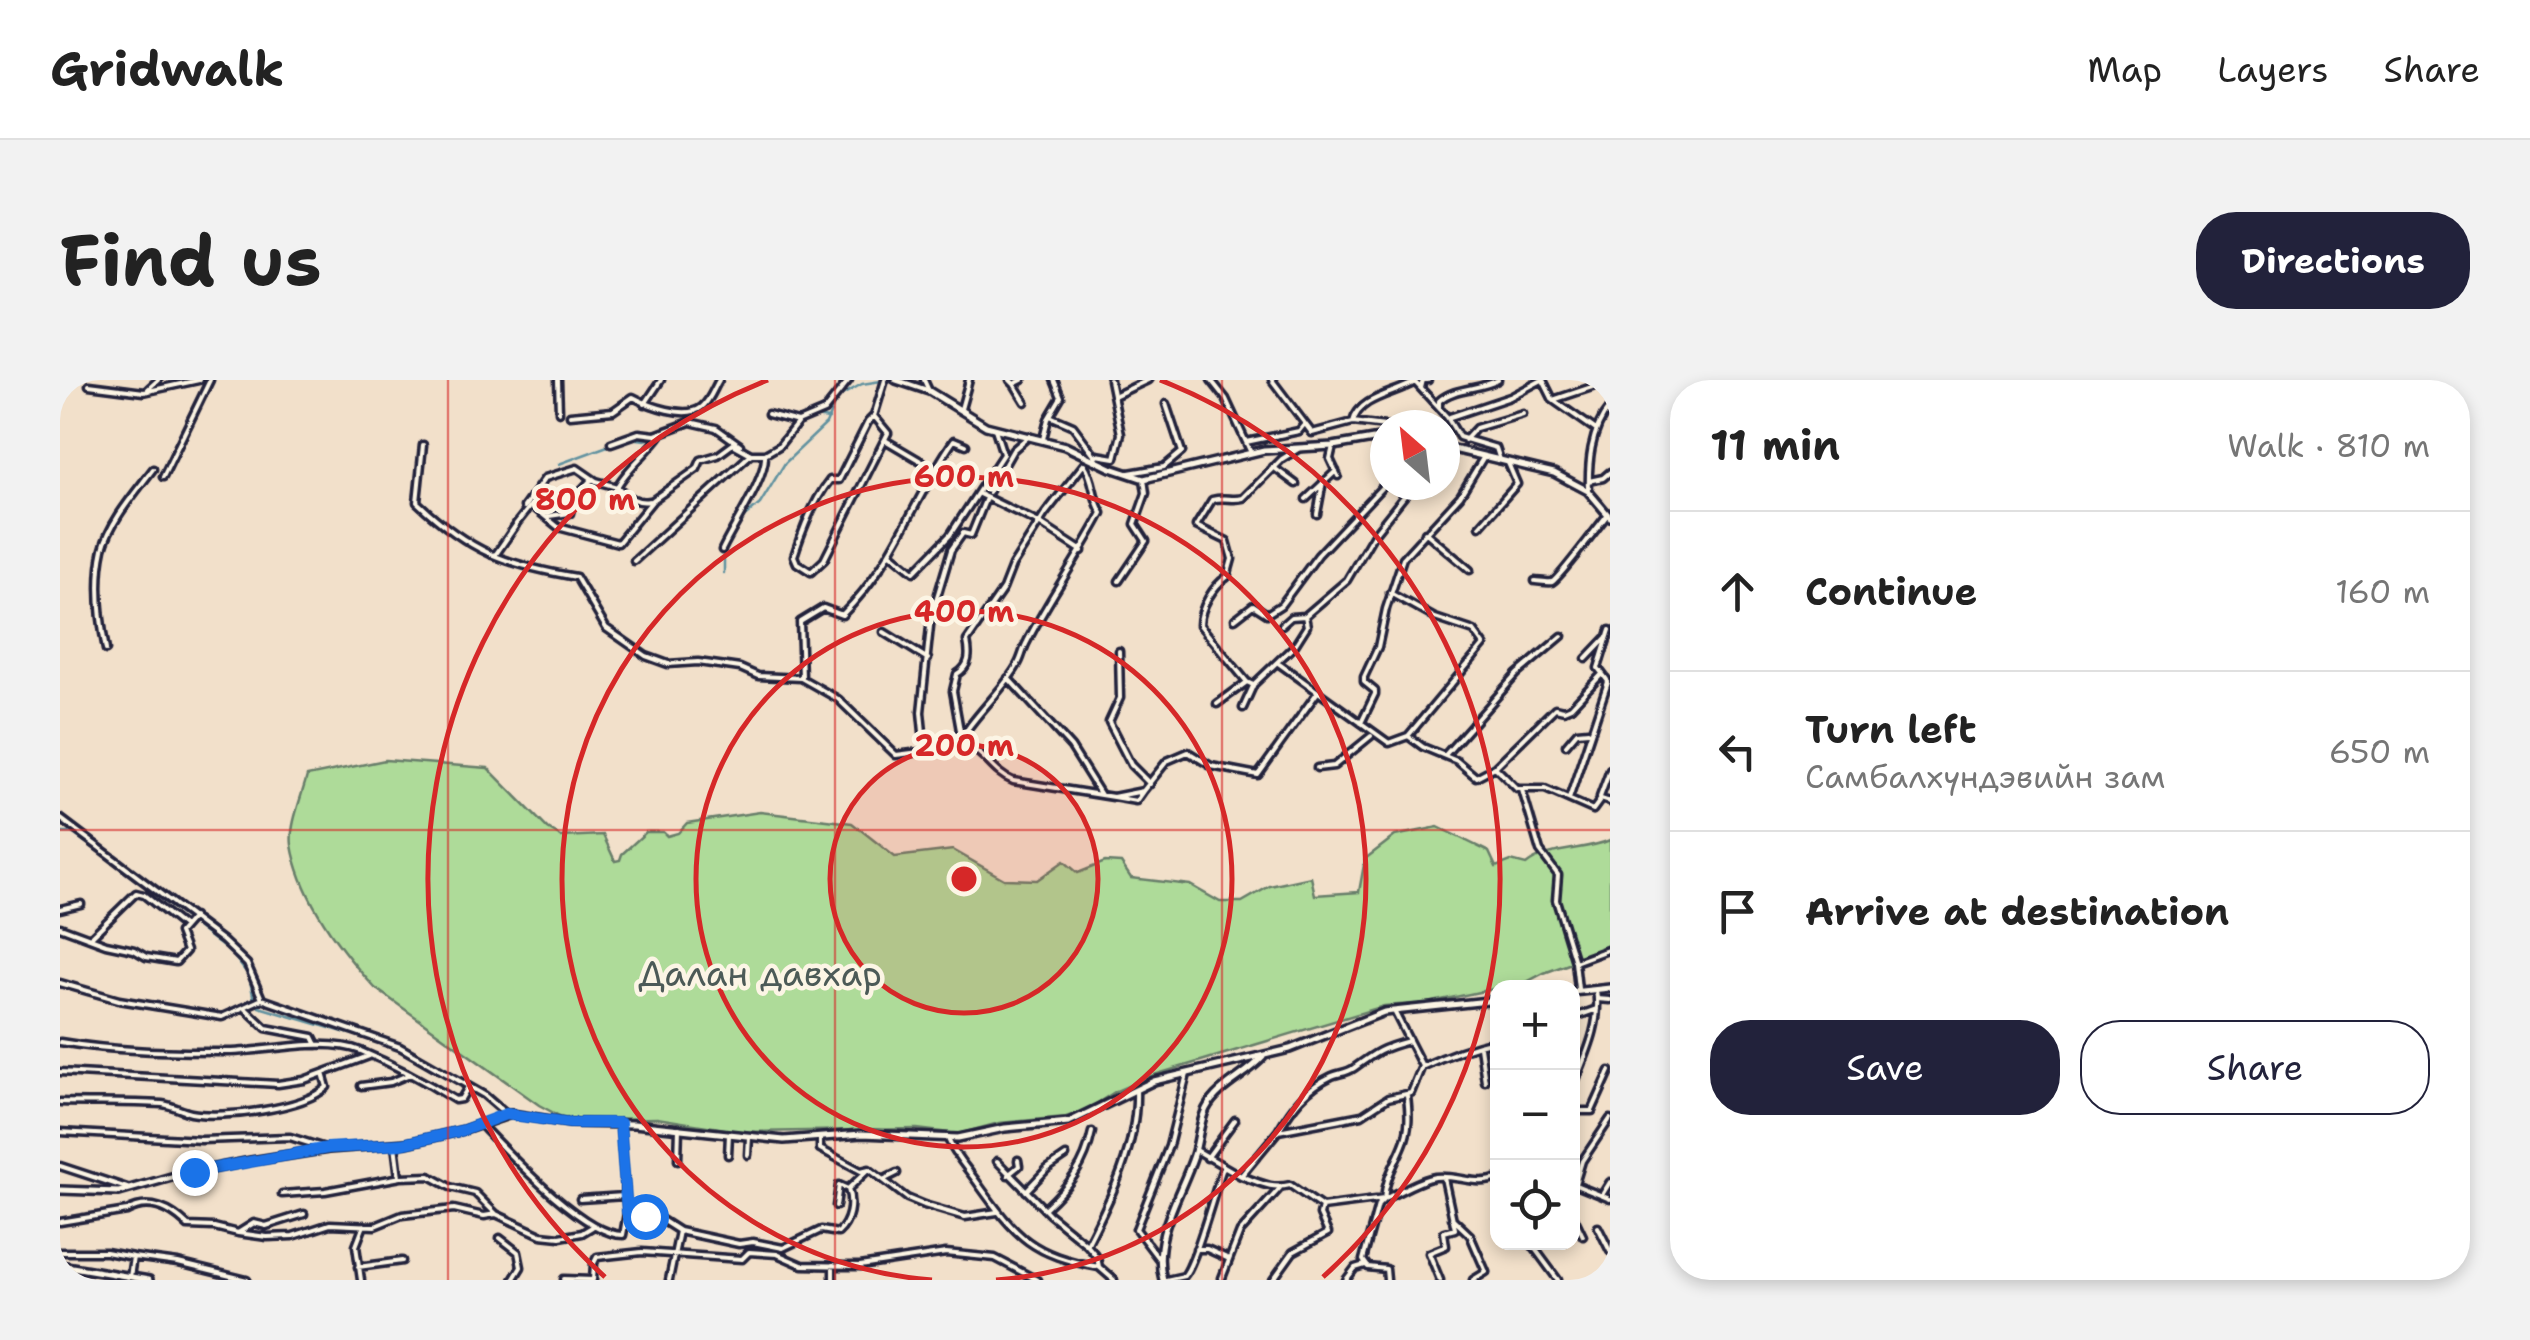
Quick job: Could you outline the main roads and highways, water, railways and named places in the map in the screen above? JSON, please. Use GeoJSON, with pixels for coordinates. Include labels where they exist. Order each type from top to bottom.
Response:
{"type":"FeatureCollection","features":[{"type":"Feature","properties":{"kind":"waterway"},"geometry":{"type":"LineString","coordinates":[[887,380],[892,381]]}},
{"type":"Feature","properties":{"kind":"waterway"},"geometry":{"type":"LineString","coordinates":[[740,521],[760,504],[785,463],[826,424],[837,398],[862,384],[881,381]]}},
{"type":"Feature","properties":{"kind":"waterway"},"geometry":{"type":"LineString","coordinates":[[814,417],[829,419]]}},
{"type":"Feature","properties":{"kind":"waterway"},"geometry":{"type":"LineString","coordinates":[[697,425],[718,431]]}},
{"type":"Feature","properties":{"kind":"waterway"},"geometry":{"type":"LineString","coordinates":[[630,438],[645,440],[657,436]]}},
{"type":"Feature","properties":{"kind":"waterway"},"geometry":{"type":"LineString","coordinates":[[559,464],[613,444]]}},
{"type":"Feature","properties":{"kind":"waterway"},"geometry":{"type":"LineString","coordinates":[[724,549],[724,573]]}},
{"type":"Feature","properties":{"kind":"waterway"},"geometry":{"type":"LineString","coordinates":[[60,833],[72,833],[232,954],[249,976],[254,1000]]}},
{"type":"Feature","properties":{"kind":"waterway"},"geometry":{"type":"LineString","coordinates":[[259,1007],[350,1034]]}},
{"type":"Feature","properties":{"kind":"park label","name":"Далан давхар"},"geometry":{"type":"Point","coordinates":[760,973]}}]}
